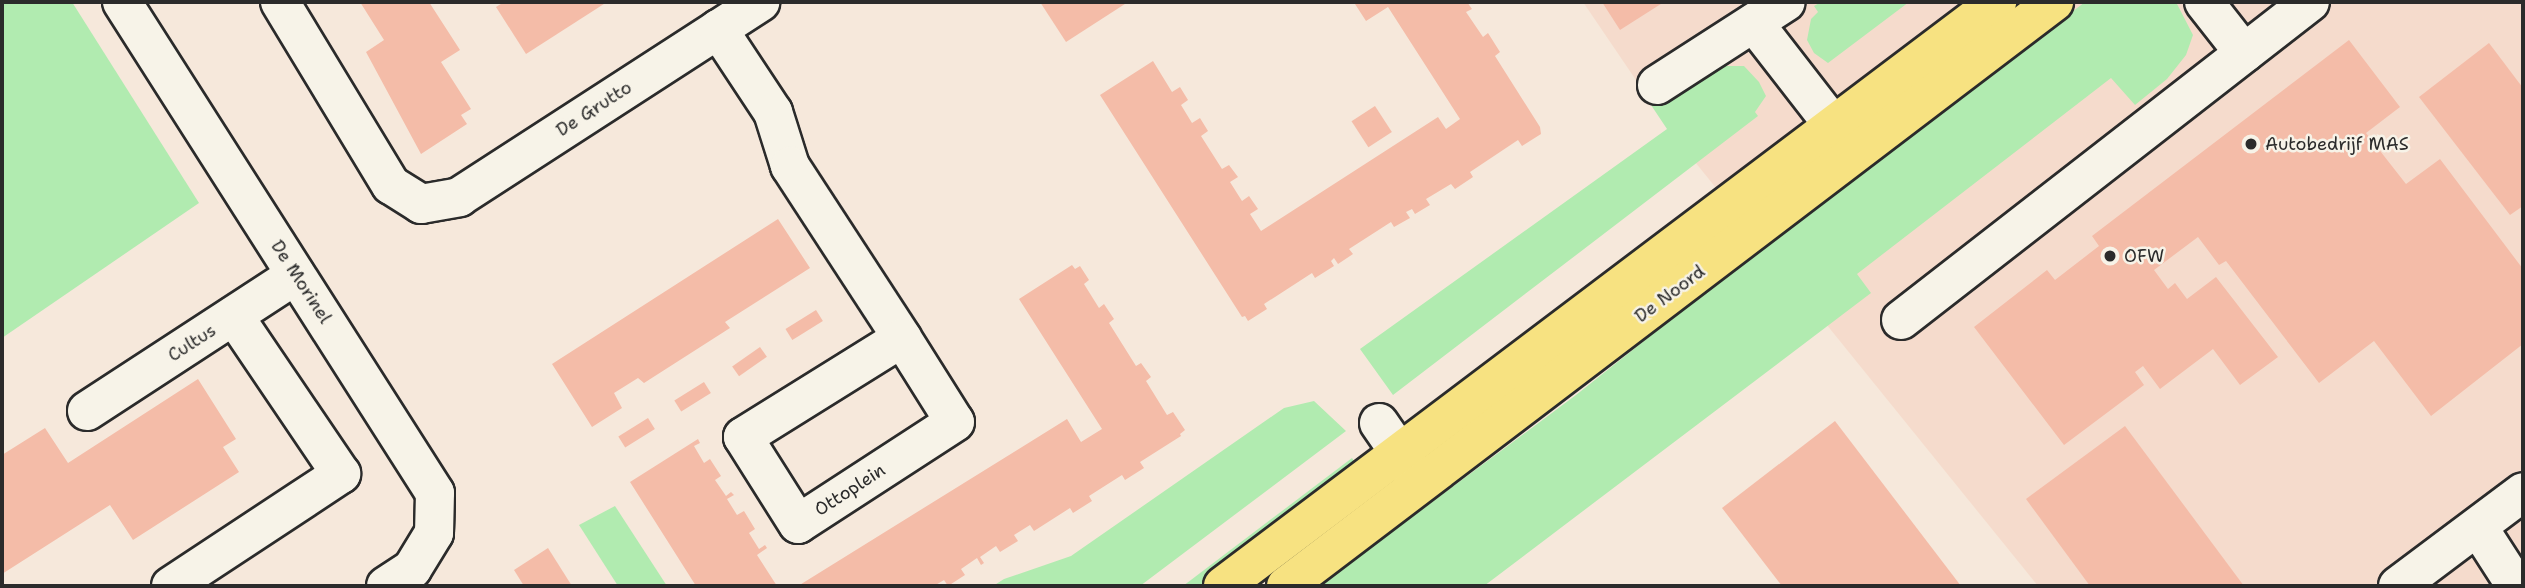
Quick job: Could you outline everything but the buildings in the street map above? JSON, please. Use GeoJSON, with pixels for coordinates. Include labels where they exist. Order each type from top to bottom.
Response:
{"type":"FeatureCollection","features":[{"type":"Feature","properties":{"kind":"main road","name":"De Noord"},"geometry":{"type":"LineString","coordinates":[[1223,586],[1389,438],[1833,125],[1997,2]]}},
{"type":"Feature","properties":{"kind":"main road","name":"De Noord"},"geometry":{"type":"LineString","coordinates":[[1286,586],[2054,2]]}},
{"type":"Feature","properties":{"kind":"street","name":"De Morinel"},"geometry":{"type":"LineString","coordinates":[[122,2],[435,493],[434,533],[399,578]]}},
{"type":"Feature","properties":{"kind":"street","name":"De Grutto"},"geometry":{"type":"LineString","coordinates":[[280,2],[391,185],[421,204],[459,197],[761,2]]}},
{"type":"Feature","properties":{"kind":"street"},"geometry":{"type":"LineString","coordinates":[[1657,85],[1786,2]]}},
{"type":"Feature","properties":{"kind":"street"},"geometry":{"type":"LineString","coordinates":[[2204,2],[2244,54]]}},
{"type":"Feature","properties":{"kind":"street"},"geometry":{"type":"LineString","coordinates":[[1901,320],[2310,2]]}},
{"type":"Feature","properties":{"kind":"street"},"geometry":{"type":"LineString","coordinates":[[1754,23],[1833,125]]}},
{"type":"Feature","properties":{"kind":"street","name":"Ottoplein"},"geometry":{"type":"LineString","coordinates":[[718,29],[773,112],[790,166],[902,338],[955,422],[798,524],[743,437],[902,338]]}},
{"type":"Feature","properties":{"kind":"street","name":"Cultus"},"geometry":{"type":"LineString","coordinates":[[87,411],[296,275]]}},
{"type":"Feature","properties":{"kind":"street"},"geometry":{"type":"LineString","coordinates":[[171,586],[341,474],[234,316]]}},
{"type":"Feature","properties":{"kind":"street"},"geometry":{"type":"LineString","coordinates":[[1389,438],[1421,484]]}},
{"type":"Feature","properties":{"kind":"street"},"geometry":{"type":"LineString","coordinates":[[2398,586],[2523,492]]}},
{"type":"Feature","properties":{"kind":"street"},"geometry":{"type":"LineString","coordinates":[[2478,527],[2516,586]]}},
{"type":"Feature","properties":{"kind":"shaded area"},"geometry":{"type":"Polygon","coordinates":[[[1583,2],[2523,2],[2523,586],[2038,586],[1674,136],[1583,2]]]}},
{"type":"Feature","properties":{"kind":"green space"},"geometry":{"type":"Polygon","coordinates":[[[2,2],[72,2],[199,203],[2,338],[2,2]]]}},
{"type":"Feature","properties":{"kind":"green space"},"geometry":{"type":"Polygon","coordinates":[[[1821,2],[1909,2],[1828,63],[1814,53],[1807,40],[1811,19],[1818,12],[1814,6],[1821,2]]]}},
{"type":"Feature","properties":{"kind":"green space"},"geometry":{"type":"Polygon","coordinates":[[[2085,2],[2176,2],[2193,35],[2186,55],[2167,79],[2135,105],[2111,78],[1857,274],[1871,293],[1484,586],[1319,586],[1576,395],[1771,240],[2085,2]]]}},
{"type":"Feature","properties":{"kind":"green space"},"geometry":{"type":"Polygon","coordinates":[[[1720,60],[1724,66],[1744,66],[1759,82],[1766,96],[1755,112],[1758,116],[1393,395],[1360,349],[1667,129],[1651,105],[1720,60]]]}},
{"type":"Feature","properties":{"kind":"green space"},"geometry":{"type":"Polygon","coordinates":[[[1314,401],[1346,431],[1140,586],[993,586],[1004,579],[1071,556],[1284,408],[1314,401]]]}},
{"type":"Feature","properties":{"kind":"green space"},"geometry":{"type":"Polygon","coordinates":[[[1352,458],[1355,463],[1331,491],[1203,586],[1183,586],[1352,458]]]}},
{"type":"Feature","properties":{"kind":"green space"},"geometry":{"type":"Polygon","coordinates":[[[615,506],[667,586],[618,586],[579,525],[615,506]]]}},
{"type":"Feature","properties":{"kind":"place","name":"Autobedrijf MAS"},"geometry":{"type":"Point","coordinates":[2251,144]}},
{"type":"Feature","properties":{"kind":"place","name":"OFW"},"geometry":{"type":"Point","coordinates":[2110,256]}}]}
